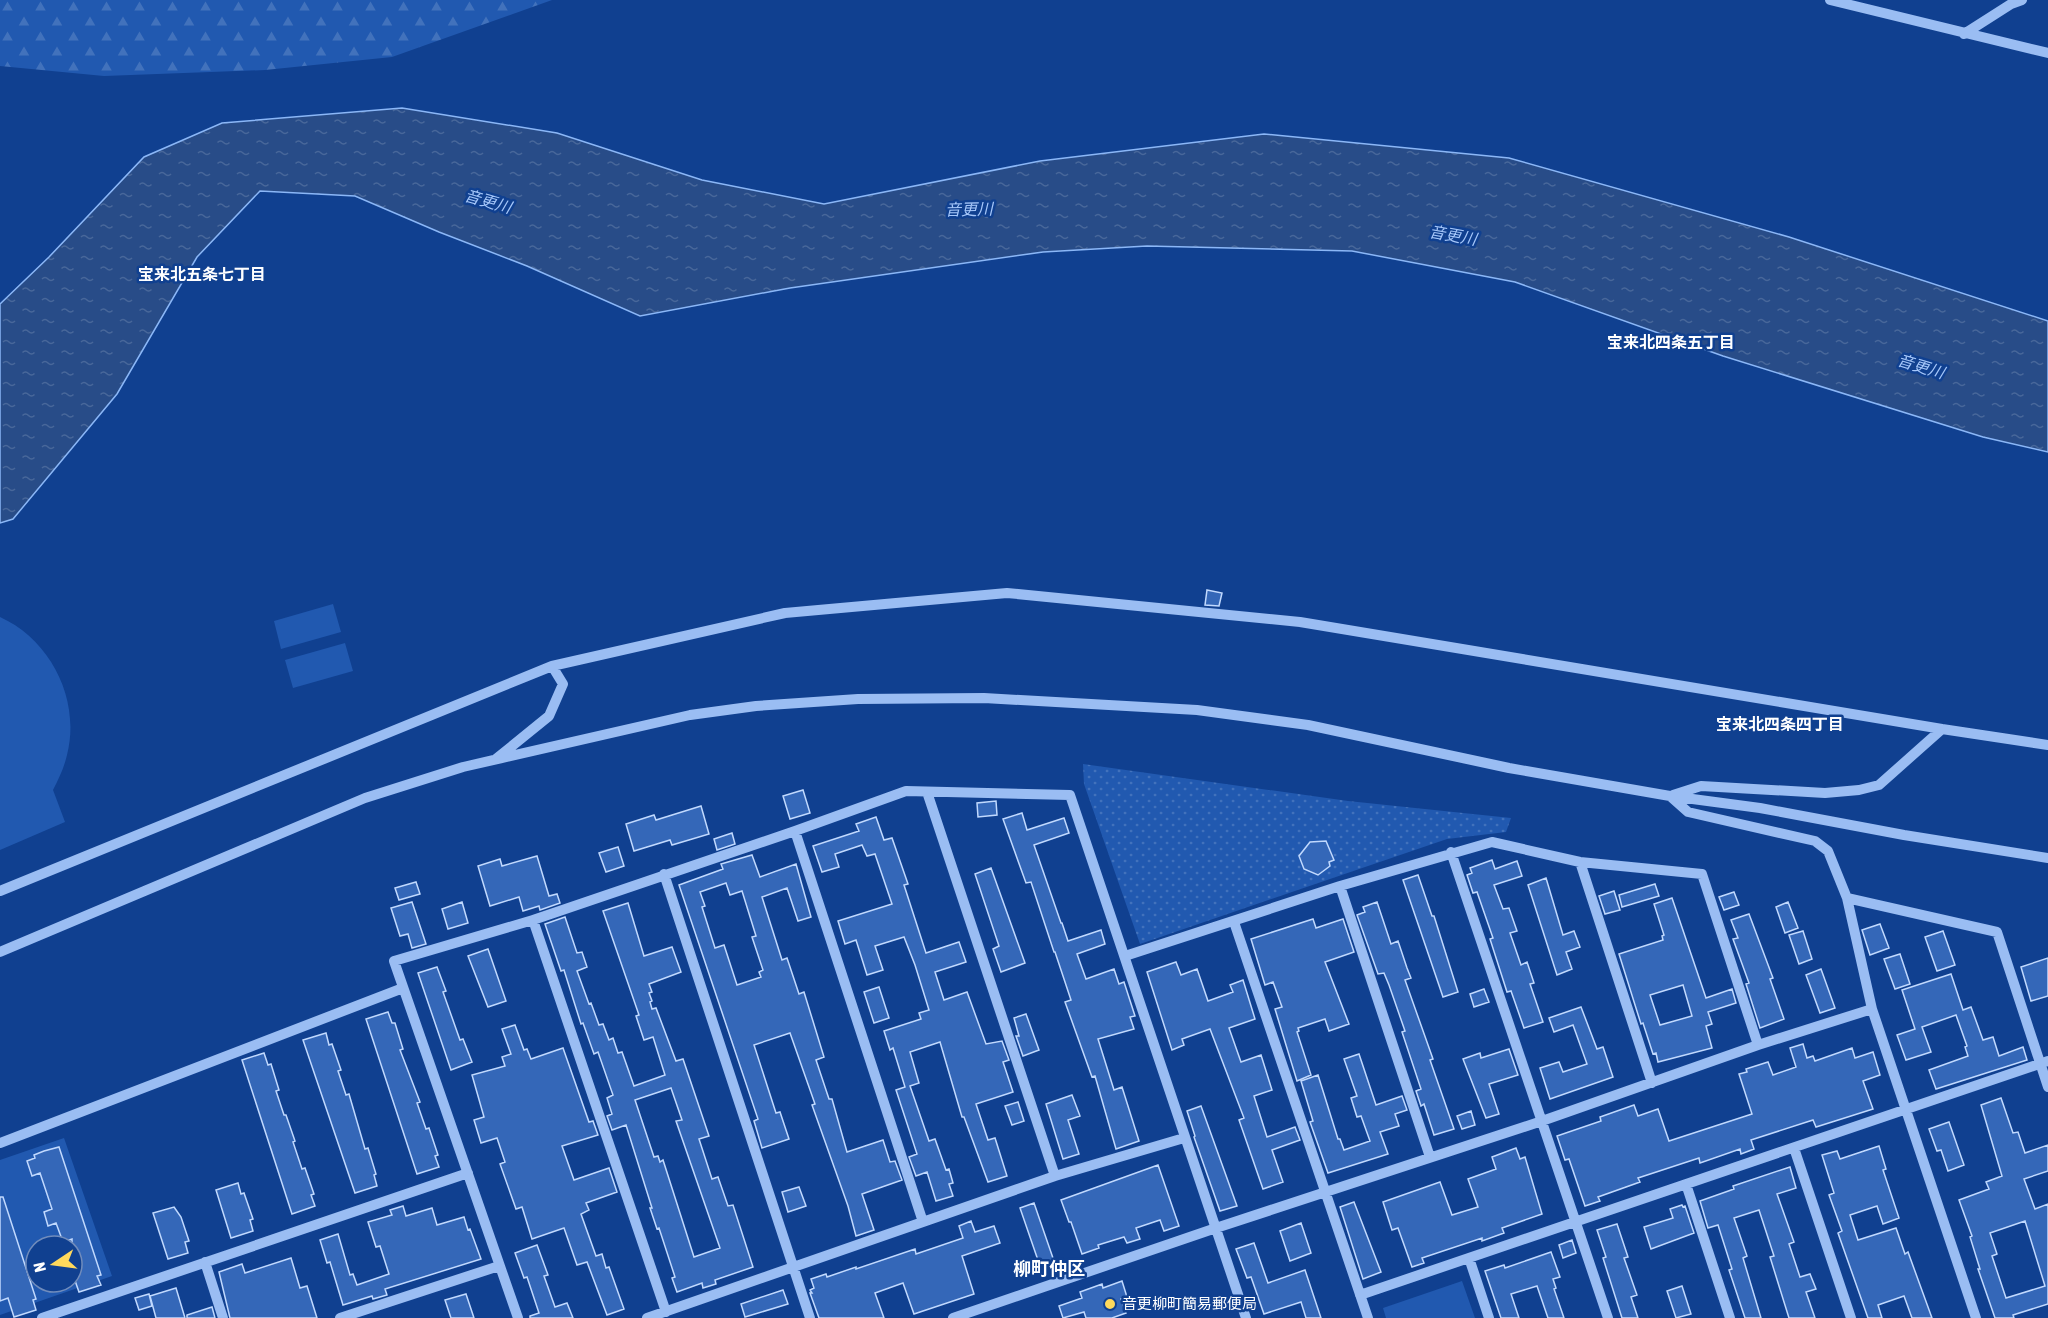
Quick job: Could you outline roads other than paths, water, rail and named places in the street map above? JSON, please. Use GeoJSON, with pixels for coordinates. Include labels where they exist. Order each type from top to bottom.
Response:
{"type":"FeatureCollection","features":[{"type":"Feature","properties":{"kind":"street"},"geometry":{"type":"LineString","coordinates":[[1830,0],[2048,53]]}},
{"type":"Feature","properties":{"kind":"street"},"geometry":{"type":"LineString","coordinates":[[1965,34],[2011,4],[2022,0]]}},
{"type":"Feature","properties":{"kind":"street"},"geometry":{"type":"LineString","coordinates":[[0,891],[552,666],[785,613],[1007,593],[1300,622],[2048,745]]}},
{"type":"Feature","properties":{"kind":"street"},"geometry":{"type":"LineString","coordinates":[[494,760],[549,716],[563,684],[552,666]]}},
{"type":"Feature","properties":{"kind":"street"},"geometry":{"type":"LineString","coordinates":[[0,952],[365,798],[464,767],[690,715],[756,706],[858,699],[984,698],[1197,710],[1308,725],[1509,768],[1670,796],[1760,808],[1904,835],[2048,858]]}},
{"type":"Feature","properties":{"kind":"street"},"geometry":{"type":"LineString","coordinates":[[1670,796],[1701,786],[1826,793],[1859,790],[1879,785],[1942,729]]}},
{"type":"Feature","properties":{"kind":"street"},"geometry":{"type":"LineString","coordinates":[[518,1318],[394,961],[533,920],[906,791],[1070,795],[1246,1318]]}},
{"type":"Feature","properties":{"kind":"street"},"geometry":{"type":"LineString","coordinates":[[927,792],[1055,1176]]}},
{"type":"Feature","properties":{"kind":"street"},"geometry":{"type":"LineString","coordinates":[[1670,796],[1689,812],[1815,841],[1827,851],[1847,898],[1872,1009],[1976,1318]]}},
{"type":"Feature","properties":{"kind":"street"},"geometry":{"type":"LineString","coordinates":[[795,831],[924,1222]]}},
{"type":"Feature","properties":{"kind":"street"},"geometry":{"type":"LineString","coordinates":[[1125,956],[1340,886],[1492,842],[1580,862],[1702,874],[1758,1045]]}},
{"type":"Feature","properties":{"kind":"street"},"geometry":{"type":"LineString","coordinates":[[1451,852],[1608,1318]]}},
{"type":"Feature","properties":{"kind":"street"},"geometry":{"type":"LineString","coordinates":[[1580,862],[1652,1083]]}},
{"type":"Feature","properties":{"kind":"street"},"geometry":{"type":"LineString","coordinates":[[664,874],[810,1318]]}},
{"type":"Feature","properties":{"kind":"street"},"geometry":{"type":"LineString","coordinates":[[1340,886],[1430,1157]]}},
{"type":"Feature","properties":{"kind":"street"},"geometry":{"type":"LineString","coordinates":[[1847,898],[1997,932],[2044,1063],[2048,1087]]}},
{"type":"Feature","properties":{"kind":"street"},"geometry":{"type":"LineString","coordinates":[[533,920],[666,1312]]}},
{"type":"Feature","properties":{"kind":"street"},"geometry":{"type":"LineString","coordinates":[[1234,922],[1368,1318]]}},
{"type":"Feature","properties":{"kind":"street"},"geometry":{"type":"LineString","coordinates":[[0,1143],[403,988]]}},
{"type":"Feature","properties":{"kind":"street"},"geometry":{"type":"LineString","coordinates":[[953,1318],[1216,1228],[1542,1121],[1758,1045],[1872,1009]]}},
{"type":"Feature","properties":{"kind":"street"},"geometry":{"type":"LineString","coordinates":[[1360,1295],[2044,1063]]}},
{"type":"Feature","properties":{"kind":"street"},"geometry":{"type":"LineString","coordinates":[[647,1318],[1055,1176],[1184,1138]]}},
{"type":"Feature","properties":{"kind":"street"},"geometry":{"type":"LineString","coordinates":[[1794,1148],[1851,1318]]}},
{"type":"Feature","properties":{"kind":"street"},"geometry":{"type":"LineString","coordinates":[[42,1318],[468,1173]]}},
{"type":"Feature","properties":{"kind":"street"},"geometry":{"type":"LineString","coordinates":[[1686,1184],[1730,1318]]}},
{"type":"Feature","properties":{"kind":"street"},"geometry":{"type":"LineString","coordinates":[[1469,1258],[1489,1318]]}},
{"type":"Feature","properties":{"kind":"street"},"geometry":{"type":"LineString","coordinates":[[205,1262],[223,1318]]}},
{"type":"Feature","properties":{"kind":"street"},"geometry":{"type":"LineString","coordinates":[[340,1318],[499,1266]]}},
{"type":"Feature","properties":{"kind":"water","name":"音更川"},"geometry":{"type":"Polygon","coordinates":[[[402,108],[557,133],[702,180],[824,204],[1040,161],[1264,134],[1509,158],[1789,237],[2048,321],[2048,452],[1983,437],[1723,356],[1515,282],[1352,251],[1147,246],[1043,252],[790,288],[640,316],[527,266],[355,196],[260,191],[197,257],[117,394],[13,519],[0,523],[0,304],[49,257],[144,157],[222,123],[402,108]]]}},
{"type":"Feature","properties":{"kind":"place","name":"音更柳町簡易郵便局"},"geometry":{"type":"Point","coordinates":[1110,1304]}},
{"type":"Feature","properties":{"kind":"district","name":"宝来北五条七丁目"},"geometry":{"type":"Point","coordinates":[202,274]}},
{"type":"Feature","properties":{"kind":"district","name":"宝来北四条五丁目"},"geometry":{"type":"Point","coordinates":[1671,342]}},
{"type":"Feature","properties":{"kind":"district","name":"宝来北四条四丁目"},"geometry":{"type":"Point","coordinates":[1780,724]}},
{"type":"Feature","properties":{"kind":"district","name":"柳町仲区"},"geometry":{"type":"Point","coordinates":[1049,1269]}}]}
